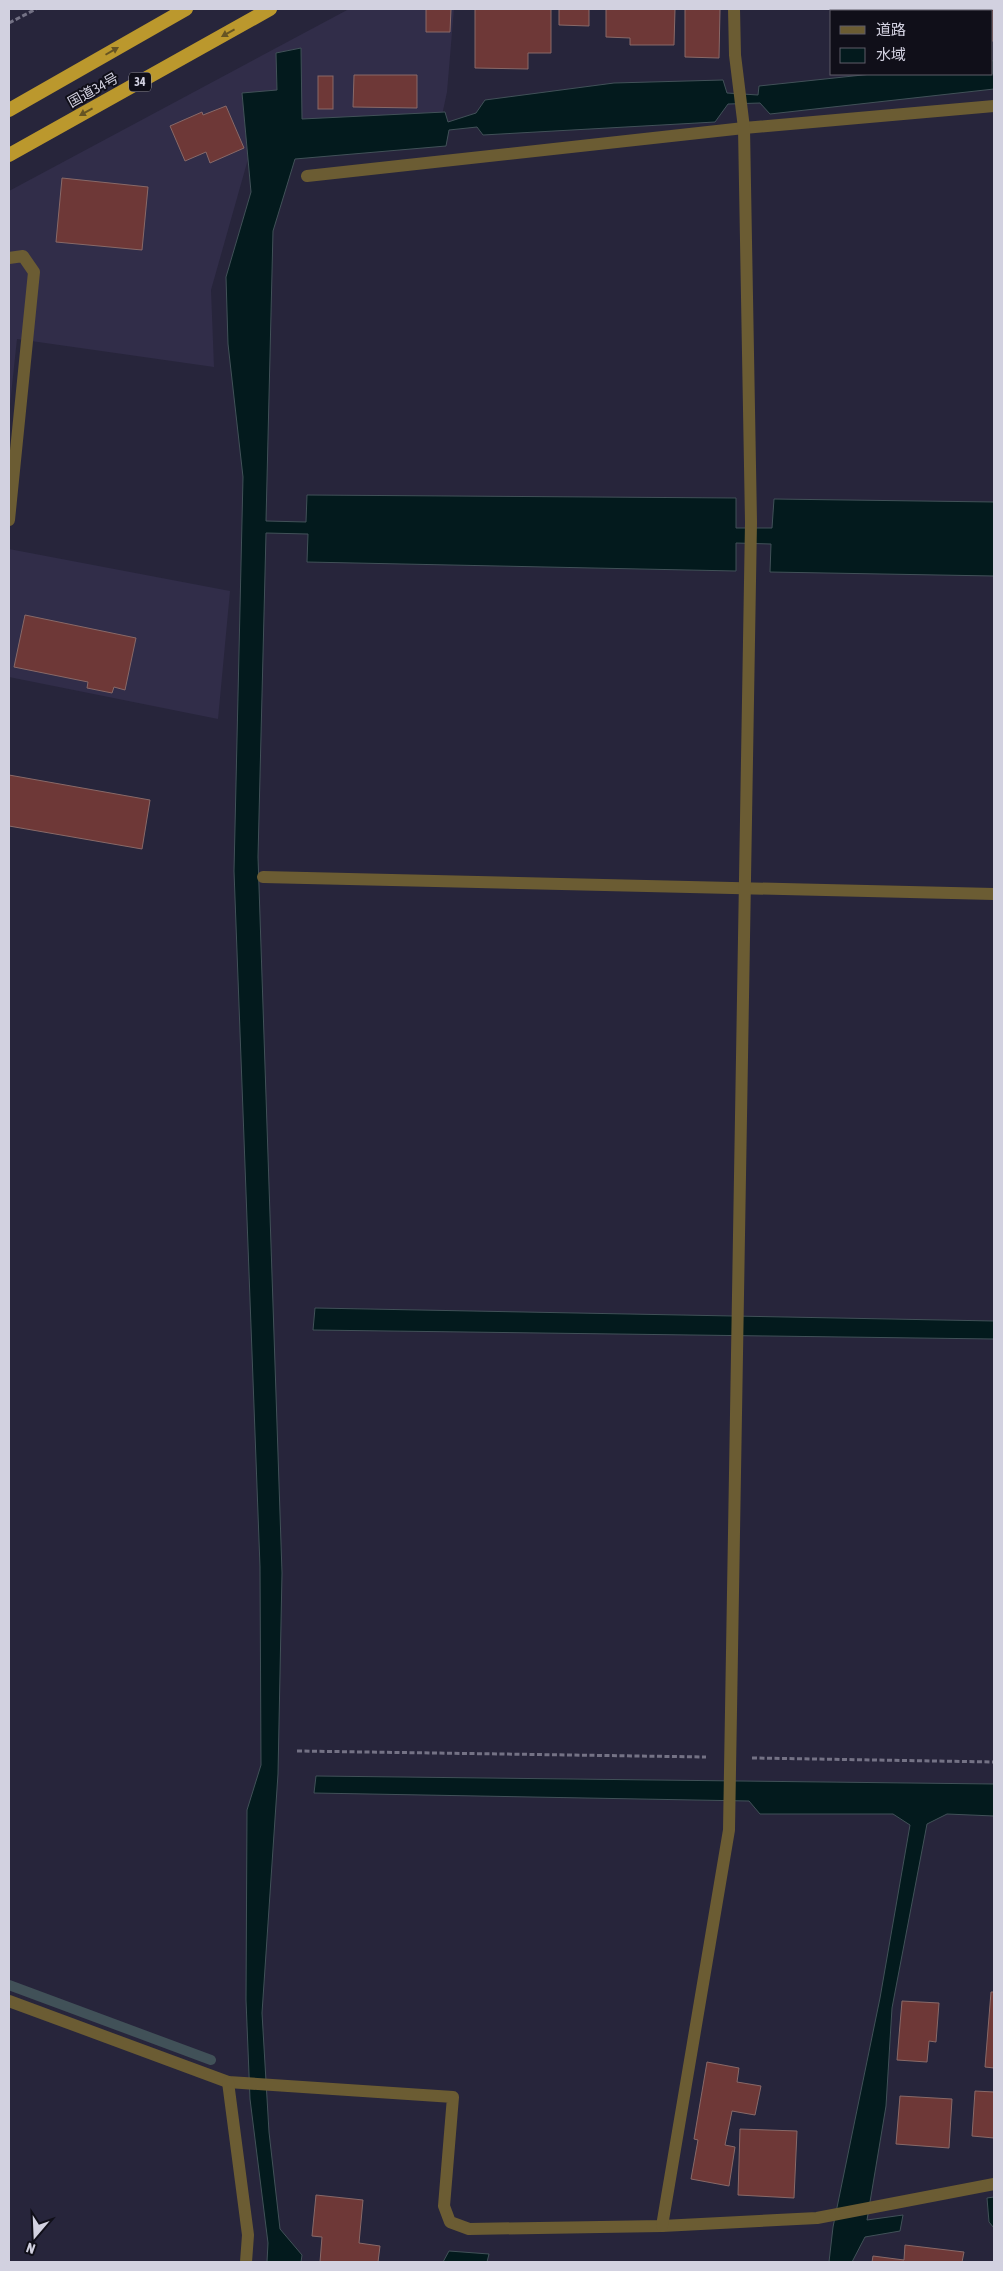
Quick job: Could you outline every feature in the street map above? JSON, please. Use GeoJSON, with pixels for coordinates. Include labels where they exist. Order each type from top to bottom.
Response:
{"type":"FeatureCollection","features":[{"type":"Feature","properties":{"kind":"highway","name":"国道34号"},"geometry":{"type":"LineString","coordinates":[[9,110],[186,9]]}},
{"type":"Feature","properties":{"kind":"highway","name":"国道34号"},"geometry":{"type":"LineString","coordinates":[[9,155],[270,9]]}},
{"type":"Feature","properties":{"kind":"street"},"geometry":{"type":"LineString","coordinates":[[662,2226],[729,1830],[730,1807],[751,522],[744,128],[735,55],[734,9]]}},
{"type":"Feature","properties":{"kind":"street"},"geometry":{"type":"LineString","coordinates":[[307,176],[744,128],[994,106]]}},
{"type":"Feature","properties":{"kind":"street"},"geometry":{"type":"LineString","coordinates":[[9,258],[23,256],[34,272],[9,520]]}},
{"type":"Feature","properties":{"kind":"street"},"geometry":{"type":"LineString","coordinates":[[262,877],[994,894]]}},
{"type":"Feature","properties":{"kind":"street"},"geometry":{"type":"LineString","coordinates":[[9,2001],[228,2082],[453,2097],[444,2206],[450,2222],[469,2229],[662,2226],[817,2218],[994,2184]]}},
{"type":"Feature","properties":{"kind":"street"},"geometry":{"type":"LineString","coordinates":[[228,2082],[248,2235],[246,2262]]}},
{"type":"Feature","properties":{"kind":"path"},"geometry":{"type":"LineString","coordinates":[[9,23],[36,9]]}},
{"type":"Feature","properties":{"kind":"path"},"geometry":{"type":"LineString","coordinates":[[296,1751],[994,1762]]}},
{"type":"Feature","properties":{"kind":"shaded area"},"geometry":{"type":"Polygon","coordinates":[[[349,9],[454,9],[447,92],[441,120],[252,145],[211,290],[214,367],[17,339],[9,414],[9,191],[349,9]]]}},
{"type":"Feature","properties":{"kind":"shaded area"},"geometry":{"type":"Polygon","coordinates":[[[9,549],[230,591],[218,719],[9,677],[9,549]]]}},
{"type":"Feature","properties":{"kind":"water"},"geometry":{"type":"Polygon","coordinates":[[[301,48],[302,119],[445,112],[448,122],[476,113],[485,100],[614,83],[723,80],[727,93],[758,95],[759,86],[863,75],[993,75],[994,60],[994,89],[770,114],[760,103],[728,104],[715,122],[483,135],[477,127],[449,130],[446,146],[295,159],[273,231],[266,521],[306,522],[307,495],[736,498],[736,528],[772,528],[774,499],[994,502],[994,576],[770,572],[771,544],[736,543],[736,571],[307,562],[308,534],[266,533],[258,857],[282,1573],[278,1774],[262,2013],[269,2132],[280,2229],[302,2255],[301,2262],[267,2262],[268,2243],[250,2099],[246,2000],[247,1810],[261,1765],[260,1567],[234,871],[243,477],[228,344],[226,277],[251,192],[242,93],[277,90],[276,53],[301,48]]]}},
{"type":"Feature","properties":{"kind":"water"},"geometry":{"type":"Polygon","coordinates":[[[315,1308],[994,1321],[994,1339],[313,1330],[315,1308]]]}},
{"type":"Feature","properties":{"kind":"water"},"geometry":{"type":"Polygon","coordinates":[[[316,1776],[994,1784],[994,1816],[947,1814],[927,1824],[892,2008],[886,2106],[867,2220],[903,2215],[900,2231],[865,2237],[852,2262],[829,2262],[833,2227],[880,1998],[910,1825],[893,1814],[760,1814],[749,1801],[314,1793],[316,1776]]]}},
{"type":"Feature","properties":{"kind":"water"},"geometry":{"type":"Polygon","coordinates":[[[994,2197],[994,2228],[989,2222],[987,2198],[994,2197]]]}},
{"type":"Feature","properties":{"kind":"water"},"geometry":{"type":"Polygon","coordinates":[[[449,2251],[489,2254],[487,2262],[443,2262],[449,2251]]]}},
{"type":"Feature","properties":{"kind":"building"},"geometry":{"type":"Polygon","coordinates":[[[426,9],[451,9],[450,32],[426,32],[426,9]]]}},
{"type":"Feature","properties":{"kind":"building"},"geometry":{"type":"Polygon","coordinates":[[[475,9],[551,9],[551,53],[528,53],[528,69],[475,68],[475,9]]]}},
{"type":"Feature","properties":{"kind":"building"},"geometry":{"type":"Polygon","coordinates":[[[559,9],[589,9],[589,26],[559,25],[559,9]]]}},
{"type":"Feature","properties":{"kind":"building"},"geometry":{"type":"Polygon","coordinates":[[[606,9],[675,9],[674,45],[630,45],[630,38],[606,37],[606,9]]]}},
{"type":"Feature","properties":{"kind":"building"},"geometry":{"type":"Polygon","coordinates":[[[685,9],[720,9],[719,58],[685,57],[685,9]]]}},
{"type":"Feature","properties":{"kind":"building"},"geometry":{"type":"Polygon","coordinates":[[[994,9],[994,41],[993,10],[924,10],[994,9]]]}},
{"type":"Feature","properties":{"kind":"building"},"geometry":{"type":"Polygon","coordinates":[[[354,75],[417,75],[417,108],[353,107],[354,75]]]}},
{"type":"Feature","properties":{"kind":"building"},"geometry":{"type":"Polygon","coordinates":[[[318,76],[333,76],[333,109],[318,109],[318,76]]]}},
{"type":"Feature","properties":{"kind":"building"},"geometry":{"type":"Polygon","coordinates":[[[226,106],[244,148],[210,163],[206,152],[185,161],[170,126],[202,112],[203,115],[226,106]]]}},
{"type":"Feature","properties":{"kind":"building"},"geometry":{"type":"Polygon","coordinates":[[[62,178],[148,187],[142,250],[56,242],[62,178]]]}},
{"type":"Feature","properties":{"kind":"building"},"geometry":{"type":"Polygon","coordinates":[[[25,615],[136,638],[125,690],[114,687],[112,693],[87,688],[88,682],[14,667],[25,615]]]}},
{"type":"Feature","properties":{"kind":"building"},"geometry":{"type":"Polygon","coordinates":[[[9,775],[150,800],[142,849],[9,826],[9,775]]]}},
{"type":"Feature","properties":{"kind":"building"},"geometry":{"type":"Polygon","coordinates":[[[991,1992],[994,1992],[994,2068],[985,2067],[991,1992]]]}},
{"type":"Feature","properties":{"kind":"building"},"geometry":{"type":"Polygon","coordinates":[[[902,2001],[939,2003],[936,2042],[929,2041],[927,2062],[897,2060],[902,2001]]]}},
{"type":"Feature","properties":{"kind":"building"},"geometry":{"type":"Polygon","coordinates":[[[707,2062],[739,2068],[737,2082],[761,2086],[755,2115],[732,2111],[725,2145],[735,2147],[729,2186],[691,2179],[698,2140],[694,2139],[707,2062]]]}},
{"type":"Feature","properties":{"kind":"building"},"geometry":{"type":"Polygon","coordinates":[[[975,2091],[994,2092],[994,2138],[972,2136],[975,2091]]]}},
{"type":"Feature","properties":{"kind":"building"},"geometry":{"type":"Polygon","coordinates":[[[900,2096],[952,2099],[949,2148],[896,2144],[900,2096]]]}},
{"type":"Feature","properties":{"kind":"building"},"geometry":{"type":"Polygon","coordinates":[[[740,2129],[797,2131],[794,2198],[738,2195],[740,2129]]]}},
{"type":"Feature","properties":{"kind":"building"},"geometry":{"type":"Polygon","coordinates":[[[316,2195],[363,2200],[359,2243],[380,2246],[378,2262],[320,2262],[322,2237],[312,2236],[316,2195]]]}},
{"type":"Feature","properties":{"kind":"building"},"geometry":{"type":"Polygon","coordinates":[[[905,2245],[964,2252],[962,2262],[872,2262],[873,2256],[904,2260],[905,2245]]]}},
{"type":"Feature","properties":{"kind":"waterway"},"geometry":{"type":"LineString","coordinates":[[9,1985],[211,2060]]}}]}
